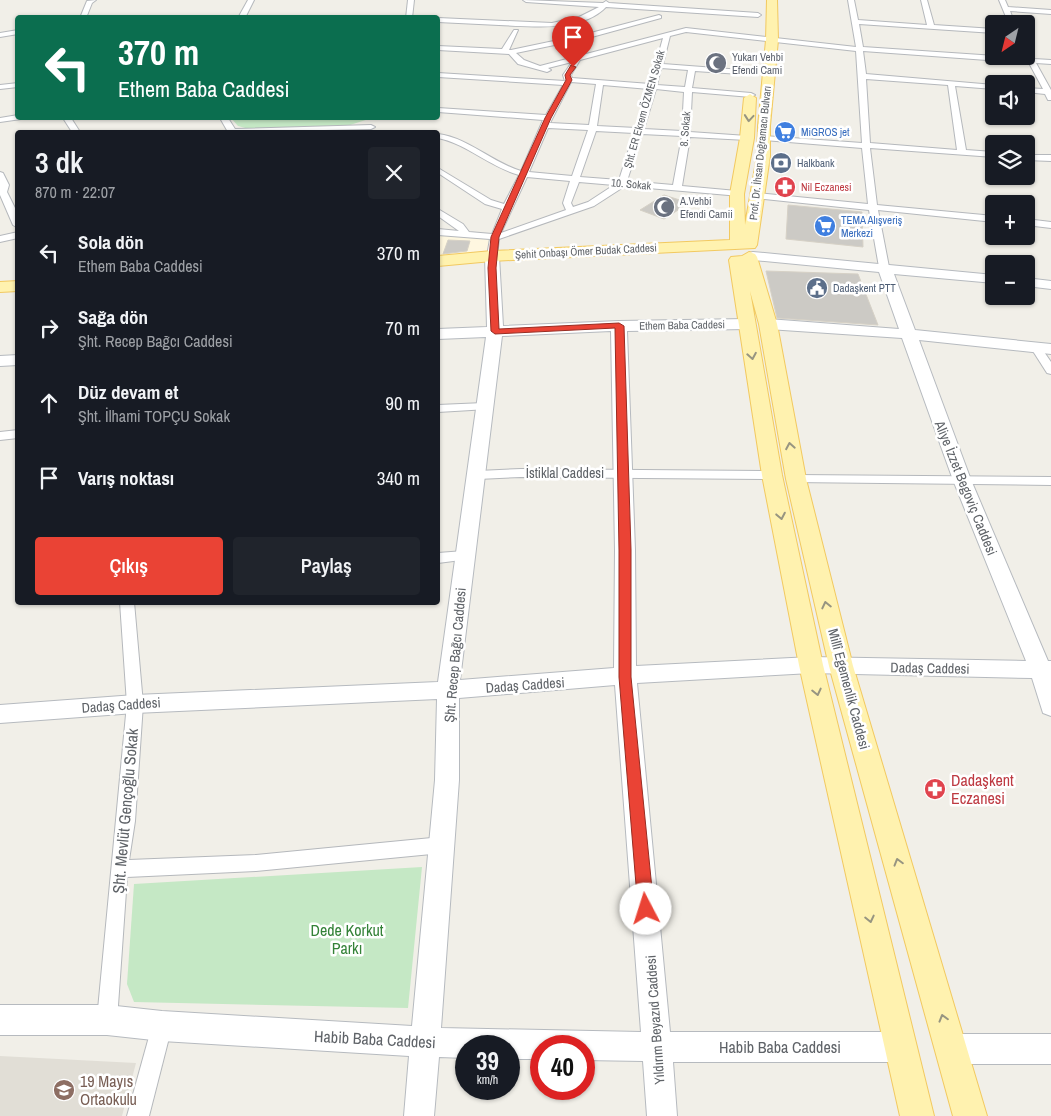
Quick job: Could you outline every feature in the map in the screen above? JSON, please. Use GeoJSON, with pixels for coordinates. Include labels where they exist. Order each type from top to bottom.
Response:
{"type":"FeatureCollection","features":[{"type":"Feature","properties":{"kind":"main road","name":"Prof. Dr. İhsan Doğramacı Bulvarı"},"geometry":{"type":"LineString","coordinates":[[743,251],[737,194],[747,138],[756,64],[759,0]]}},
{"type":"Feature","properties":{"kind":"main road","name":"Prof. Dr. İhsan Doğramacı Bulvarı"},"geometry":{"type":"LineString","coordinates":[[743,251],[758,196],[772,40],[772,0]]}},
{"type":"Feature","properties":{"kind":"main road","name":"Şehit Onbaşı Ömer Budak Caddesi"},"geometry":{"type":"LineString","coordinates":[[440,261],[493,254],[653,256],[743,251]]}},
{"type":"Feature","properties":{"kind":"main road","name":"Millî Egemenlik Caddesi"},"geometry":{"type":"LineString","coordinates":[[743,251],[758,324],[784,477],[810,665],[917,1116]]}},
{"type":"Feature","properties":{"kind":"main road","name":"Şehit Onbaşı Ömer Budak Caddesi"},"geometry":{"type":"LineString","coordinates":[[440,271],[493,254]]}},
{"type":"Feature","properties":{"kind":"main road"},"geometry":{"type":"LineString","coordinates":[[0,287],[15,286]]}},
{"type":"Feature","properties":{"kind":"main road"},"geometry":{"type":"LineString","coordinates":[[0,297],[15,296]]}},
{"type":"Feature","properties":{"kind":"main road","name":"Millî Egemenlik Caddesi"},"geometry":{"type":"LineString","coordinates":[[784,477],[841,666],[970,1116]]}},
{"type":"Feature","properties":{"kind":"street"},"geometry":{"type":"LineString","coordinates":[[84,15],[89,2],[93,0]]}},
{"type":"Feature","properties":{"kind":"street"},"geometry":{"type":"LineString","coordinates":[[242,15],[251,0]]}},
{"type":"Feature","properties":{"kind":"street"},"geometry":{"type":"LineString","coordinates":[[409,15],[411,0]]}},
{"type":"Feature","properties":{"kind":"street"},"geometry":{"type":"LineString","coordinates":[[526,0],[606,3],[637,7],[758,15]]}},
{"type":"Feature","properties":{"kind":"street"},"geometry":{"type":"LineString","coordinates":[[681,10],[683,0]]}},
{"type":"Feature","properties":{"kind":"street"},"geometry":{"type":"LineString","coordinates":[[851,0],[859,49],[865,111],[866,147],[883,263]]}},
{"type":"Feature","properties":{"kind":"street"},"geometry":{"type":"LineString","coordinates":[[924,0],[931,27]]}},
{"type":"Feature","properties":{"kind":"street"},"geometry":{"type":"LineString","coordinates":[[1002,0],[1008,15]]}},
{"type":"Feature","properties":{"kind":"street"},"geometry":{"type":"LineString","coordinates":[[440,20],[505,24],[559,24],[591,14],[606,3]]}},
{"type":"Feature","properties":{"kind":"street"},"geometry":{"type":"LineString","coordinates":[[637,7],[686,30]]}},
{"type":"Feature","properties":{"kind":"street"},"geometry":{"type":"LineString","coordinates":[[1006,9],[1051,12]]}},
{"type":"Feature","properties":{"kind":"street"},"geometry":{"type":"LineString","coordinates":[[440,48],[508,52],[666,20]]}},
{"type":"Feature","properties":{"kind":"street"},"geometry":{"type":"LineString","coordinates":[[856,22],[985,30]]}},
{"type":"Feature","properties":{"kind":"street"},"geometry":{"type":"LineString","coordinates":[[505,24],[516,31],[545,25]]}},
{"type":"Feature","properties":{"kind":"street"},"geometry":{"type":"LineString","coordinates":[[559,24],[596,40]]}},
{"type":"Feature","properties":{"kind":"street"},"geometry":{"type":"LineString","coordinates":[[540,68],[686,30],[859,49],[985,54]]}},
{"type":"Feature","properties":{"kind":"street"},"geometry":{"type":"LineString","coordinates":[[508,52],[516,31]]}},
{"type":"Feature","properties":{"kind":"street"},"geometry":{"type":"LineString","coordinates":[[0,36],[15,33]]}},
{"type":"Feature","properties":{"kind":"street","name":"Şht. ER Ekrem ÖZMEN Sokak"},"geometry":{"type":"LineString","coordinates":[[622,184],[653,87],[666,34]]}},
{"type":"Feature","properties":{"kind":"street"},"geometry":{"type":"LineString","coordinates":[[604,44],[612,48]]}},
{"type":"Feature","properties":{"kind":"street"},"geometry":{"type":"LineString","coordinates":[[508,52],[521,62],[568,80]]}},
{"type":"Feature","properties":{"kind":"street"},"geometry":{"type":"LineString","coordinates":[[493,254],[507,208],[524,174],[546,121],[578,58]]}},
{"type":"Feature","properties":{"kind":"street"},"geometry":{"type":"LineString","coordinates":[[1035,58],[1051,62]]}},
{"type":"Feature","properties":{"kind":"street"},"geometry":{"type":"LineString","coordinates":[[657,66],[692,69],[756,64]]}},
{"type":"Feature","properties":{"kind":"street"},"geometry":{"type":"LineString","coordinates":[[1033,65],[1050,94]]}},
{"type":"Feature","properties":{"kind":"street","name":"8. Sokak"},"geometry":{"type":"LineString","coordinates":[[677,188],[686,135],[688,90],[692,69]]}},
{"type":"Feature","properties":{"kind":"street"},"geometry":{"type":"LineString","coordinates":[[440,75],[568,80],[751,95]]}},
{"type":"Feature","properties":{"kind":"street"},"geometry":{"type":"LineString","coordinates":[[861,76],[985,86]]}},
{"type":"Feature","properties":{"kind":"street"},"geometry":{"type":"LineString","coordinates":[[571,212],[566,203],[593,128],[600,83]]}},
{"type":"Feature","properties":{"kind":"street"},"geometry":{"type":"LineString","coordinates":[[951,84],[962,153]]}},
{"type":"Feature","properties":{"kind":"street"},"geometry":{"type":"LineString","coordinates":[[0,88],[15,86]]}},
{"type":"Feature","properties":{"kind":"street"},"geometry":{"type":"LineString","coordinates":[[1035,92],[1050,94]]}},
{"type":"Feature","properties":{"kind":"street"},"geometry":{"type":"LineString","coordinates":[[440,110],[639,132],[764,138],[985,154]]}},
{"type":"Feature","properties":{"kind":"street"},"geometry":{"type":"LineString","coordinates":[[0,120],[15,118]]}},
{"type":"Feature","properties":{"kind":"street"},"geometry":{"type":"LineString","coordinates":[[317,130],[375,127]]}},
{"type":"Feature","properties":{"kind":"street","name":"10. Sokak"},"geometry":{"type":"LineString","coordinates":[[440,136],[450,137],[504,169],[524,174],[737,194]]}},
{"type":"Feature","properties":{"kind":"street"},"geometry":{"type":"LineString","coordinates":[[1035,157],[1051,158]]}},
{"type":"Feature","properties":{"kind":"street"},"geometry":{"type":"LineString","coordinates":[[440,171],[488,202],[507,208]]}},
{"type":"Feature","properties":{"kind":"street"},"geometry":{"type":"LineString","coordinates":[[0,175],[3,192],[15,218]]}},
{"type":"Feature","properties":{"kind":"street"},"geometry":{"type":"LineString","coordinates":[[2,185],[15,183]]}},
{"type":"Feature","properties":{"kind":"street"},"geometry":{"type":"LineString","coordinates":[[493,254],[571,212],[599,200],[622,184]]}},
{"type":"Feature","properties":{"kind":"street"},"geometry":{"type":"LineString","coordinates":[[758,196],[985,218]]}},
{"type":"Feature","properties":{"kind":"street"},"geometry":{"type":"LineString","coordinates":[[440,213],[460,226],[466,234],[493,254]]}},
{"type":"Feature","properties":{"kind":"street"},"geometry":{"type":"LineString","coordinates":[[1035,223],[1051,225]]}},
{"type":"Feature","properties":{"kind":"street"},"geometry":{"type":"LineString","coordinates":[[440,232],[466,234]]}},
{"type":"Feature","properties":{"kind":"street"},"geometry":{"type":"LineString","coordinates":[[0,239],[15,236]]}},
{"type":"Feature","properties":{"kind":"street"},"geometry":{"type":"LineString","coordinates":[[743,251],[985,271]]}},
{"type":"Feature","properties":{"kind":"street","name":"Şht. Recep Bağcı Caddesi"},"geometry":{"type":"LineString","coordinates":[[419,1116],[447,780],[448,690],[464,556],[478,475],[484,407],[495,331],[493,254]]}},
{"type":"Feature","properties":{"kind":"street"},"geometry":{"type":"LineString","coordinates":[[883,263],[985,278]]}},
{"type":"Feature","properties":{"kind":"street","name":"Aliye İzzet Begoviç Caddesi"},"geometry":{"type":"LineString","coordinates":[[883,263],[907,334],[962,480],[1046,670],[1051,707]]}},
{"type":"Feature","properties":{"kind":"street"},"geometry":{"type":"LineString","coordinates":[[1035,276],[1051,278]]}},
{"type":"Feature","properties":{"kind":"street"},"geometry":{"type":"LineString","coordinates":[[1035,283],[1051,285]]}},
{"type":"Feature","properties":{"kind":"street","name":"Ethem Baba Caddesi"},"geometry":{"type":"LineString","coordinates":[[440,334],[619,326],[758,324],[907,334],[1044,348]]}},
{"type":"Feature","properties":{"kind":"street","name":"Yıldırım Beyazıd Caddesi"},"geometry":{"type":"LineString","coordinates":[[619,326],[625,550],[625,677],[662,1116]]}},
{"type":"Feature","properties":{"kind":"street"},"geometry":{"type":"LineString","coordinates":[[1044,348],[1051,371]]}},
{"type":"Feature","properties":{"kind":"street"},"geometry":{"type":"LineString","coordinates":[[0,361],[15,360]]}},
{"type":"Feature","properties":{"kind":"street"},"geometry":{"type":"LineString","coordinates":[[440,409],[484,407]]}},
{"type":"Feature","properties":{"kind":"street"},"geometry":{"type":"LineString","coordinates":[[0,436],[15,434]]}},
{"type":"Feature","properties":{"kind":"street","name":"İstiklal Caddesi"},"geometry":{"type":"LineString","coordinates":[[478,475],[622,473],[784,477]]}},
{"type":"Feature","properties":{"kind":"street"},"geometry":{"type":"LineString","coordinates":[[784,477],[1051,481]]}},
{"type":"Feature","properties":{"kind":"street"},"geometry":{"type":"LineString","coordinates":[[440,558],[464,556]]}},
{"type":"Feature","properties":{"kind":"street","name":"Şht. Mevlüt Gençoğlu Sokak"},"geometry":{"type":"LineString","coordinates":[[107,1020],[135,704],[127,605]]}},
{"type":"Feature","properties":{"kind":"street","name":"Dadaş Caddesi"},"geometry":{"type":"LineString","coordinates":[[0,714],[135,704],[448,690],[684,671],[810,665],[1046,670]]}},
{"type":"Feature","properties":{"kind":"street"},"geometry":{"type":"LineString","coordinates":[[119,869],[256,863],[442,845]]}},
{"type":"Feature","properties":{"kind":"street","name":"Habib Baba Caddesi"},"geometry":{"type":"LineString","coordinates":[[0,1020],[107,1020],[162,1026],[425,1042],[657,1047],[901,1047]]}},
{"type":"Feature","properties":{"kind":"street"},"geometry":{"type":"LineString","coordinates":[[138,1116],[162,1026]]}},
{"type":"Feature","properties":{"kind":"street"},"geometry":{"type":"LineString","coordinates":[[952,1048],[1051,1049]]}},
{"type":"Feature","properties":{"kind":"shaded area"},"geometry":{"type":"Polygon","coordinates":[[[440,232],[495,237],[492,256],[440,261],[440,232]]]}},
{"type":"Feature","properties":{"kind":"shaded area","name":"19 Mayıs Ortaokulu"},"geometry":{"type":"Polygon","coordinates":[[[0,1056],[136,1063],[122,1116],[0,1116],[0,1056]]]}},
{"type":"Feature","properties":{"kind":"green space"},"geometry":{"type":"Polygon","coordinates":[[[233,120],[366,120],[350,125],[249,129],[238,126],[233,120]]]}},
{"type":"Feature","properties":{"kind":"green space","name":"Dede Korkut Parkı"},"geometry":{"type":"Polygon","coordinates":[[[422,867],[408,1008],[134,1002],[127,984],[134,884],[422,867]]]}},
{"type":"Feature","properties":{"kind":"building","name":"A.Vehbi Efendi Camii"},"geometry":{"type":"Polygon","coordinates":[[[664,195],[689,203],[664,219],[640,210],[664,195]]]}},
{"type":"Feature","properties":{"kind":"building","name":"TEMA Alışveriş Merkezi"},"geometry":{"type":"Polygon","coordinates":[[[788,205],[862,212],[863,247],[786,239],[788,205]]]}},
{"type":"Feature","properties":{"kind":"building"},"geometry":{"type":"Polygon","coordinates":[[[448,240],[470,241],[467,251],[443,254],[448,240]]]}},
{"type":"Feature","properties":{"kind":"building","name":"Dadaşkent PTT"},"geometry":{"type":"Polygon","coordinates":[[[766,271],[858,274],[878,325],[777,318],[766,271]]]}},
{"type":"Feature","properties":{"kind":"place","name":"Yukarı Vehbi Efendi Cami"},"geometry":{"type":"Point","coordinates":[716,63]}},
{"type":"Feature","properties":{"kind":"place","name":"MiGROS jet"},"geometry":{"type":"Point","coordinates":[785,132]}},
{"type":"Feature","properties":{"kind":"place","name":"Halkbank"},"geometry":{"type":"Point","coordinates":[781,163]}},
{"type":"Feature","properties":{"kind":"place","name":"Nil Eczanesi"},"geometry":{"type":"Point","coordinates":[785,187]}},
{"type":"Feature","properties":{"kind":"place","name":"A.Vehbi Efendi Camii"},"geometry":{"type":"Point","coordinates":[664,207]}},
{"type":"Feature","properties":{"kind":"place","name":"TEMA Alışveriş Merkezi"},"geometry":{"type":"Point","coordinates":[825,226]}},
{"type":"Feature","properties":{"kind":"place","name":"Dadaşkent PTT"},"geometry":{"type":"Point","coordinates":[817,288]}},
{"type":"Feature","properties":{"kind":"place","name":"Dadaşkent Eczanesi"},"geometry":{"type":"Point","coordinates":[935,789]}},
{"type":"Feature","properties":{"kind":"place","name":"19 Mayıs Ortaokulu"},"geometry":{"type":"Point","coordinates":[64,1090]}},
{"type":"Feature","properties":{"kind":"route"},"geometry":{"type":"LineString","coordinates":[[573,67],[568,75],[569,80],[548,118],[495,237],[492,268],[495,331],[619,326],[625,550],[625,677],[646,909]]}}]}
